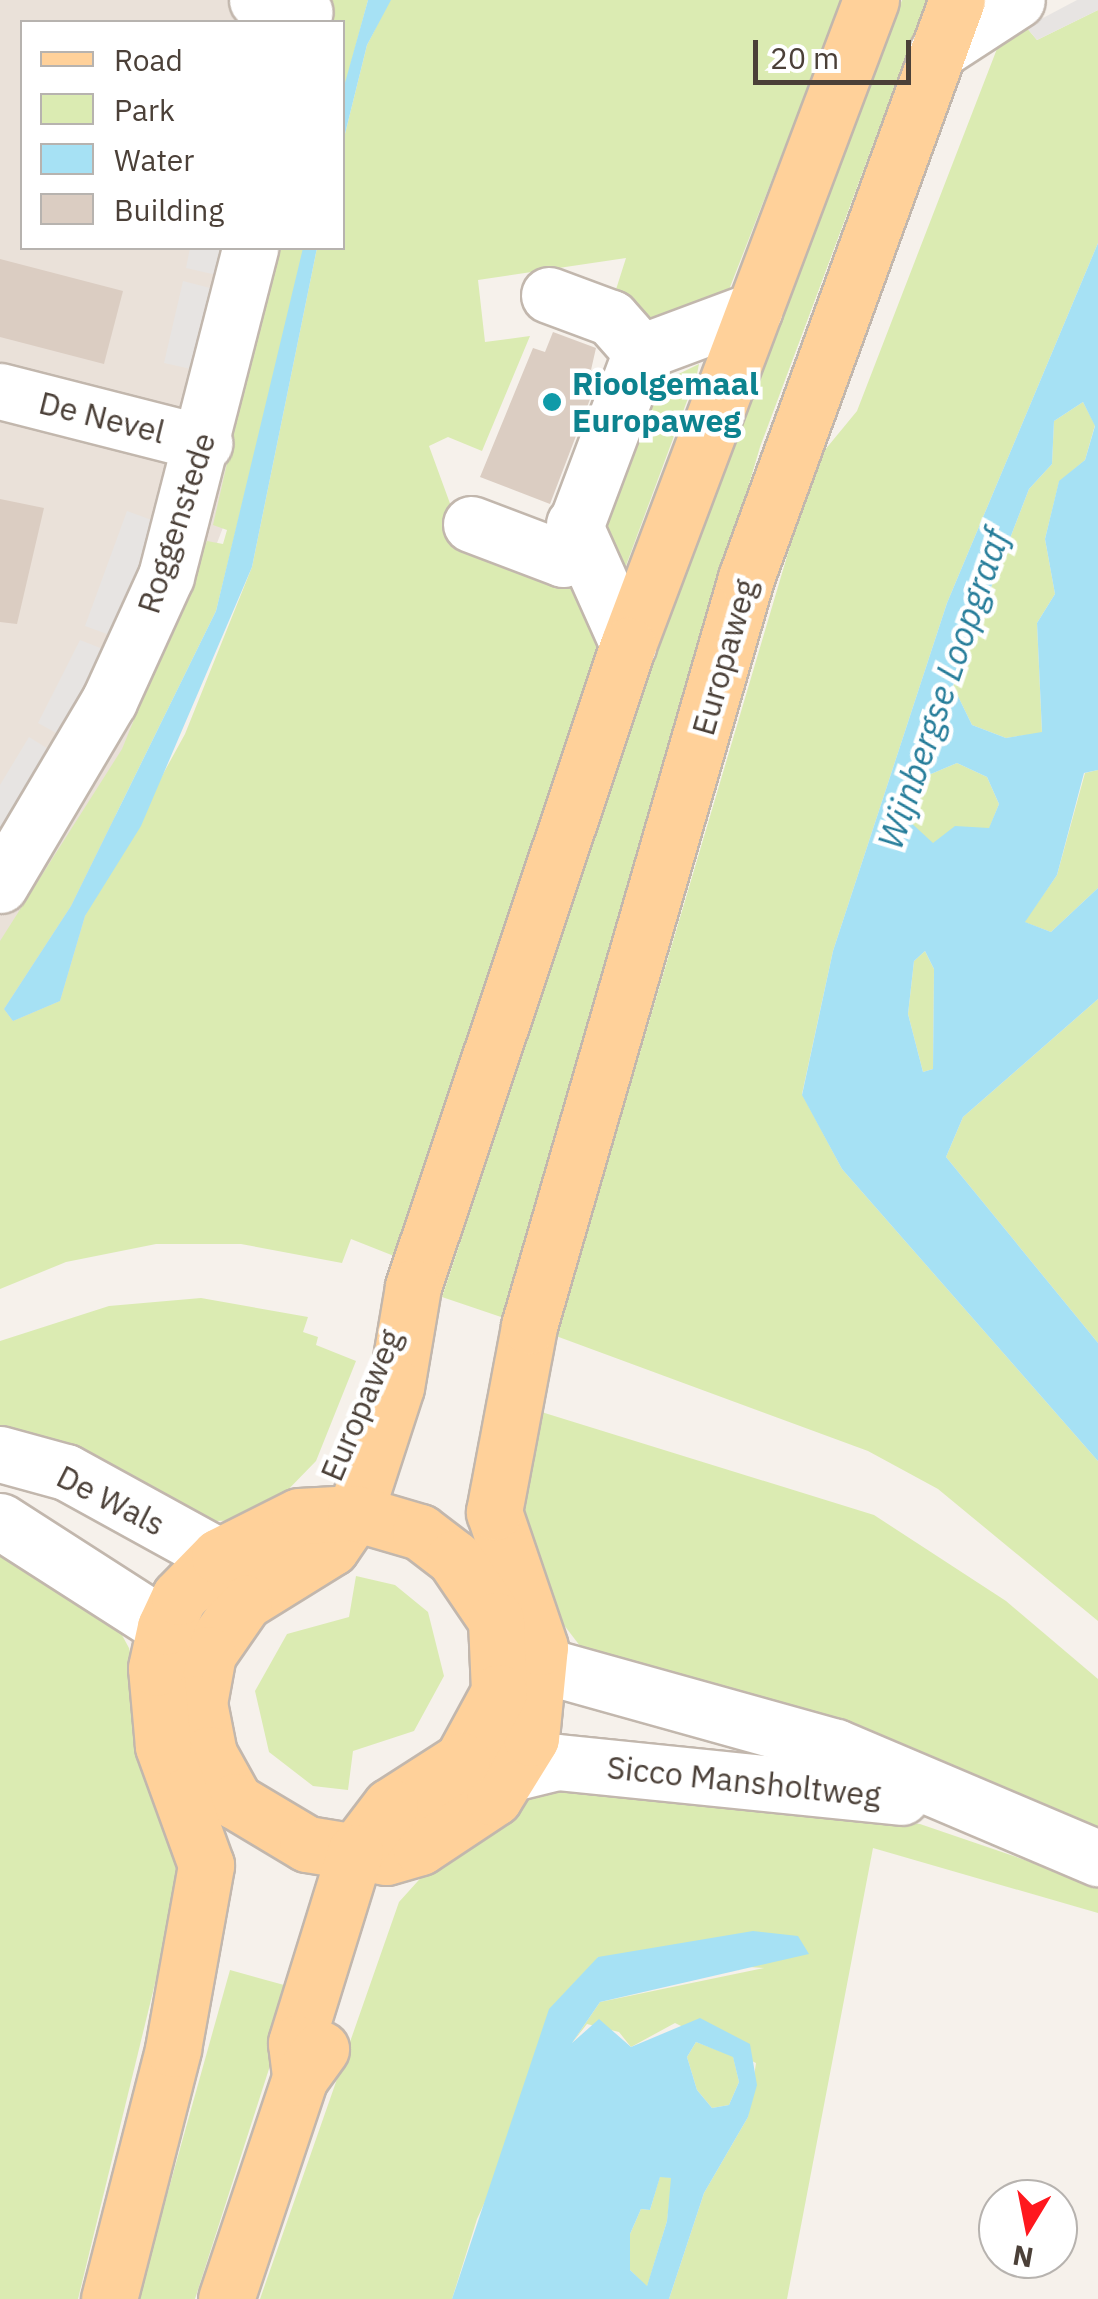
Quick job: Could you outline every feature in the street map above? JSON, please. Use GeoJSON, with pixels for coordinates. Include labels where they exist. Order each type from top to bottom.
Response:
{"type":"FeatureCollection","features":[{"type":"Feature","properties":{"kind":"main road","name":"Europaweg"},"geometry":{"type":"LineString","coordinates":[[299,1516],[338,1472],[389,1361],[628,644],[872,0]]}},
{"type":"Feature","properties":{"kind":"main road","name":"Europaweg"},"geometry":{"type":"LineString","coordinates":[[454,1558],[507,1400],[746,578],[956,0]]}},
{"type":"Feature","properties":{"kind":"main road","name":"Europaweg"},"geometry":{"type":"LineString","coordinates":[[355,1514],[389,1361]]}},
{"type":"Feature","properties":{"kind":"main road","name":"Europaweg"},"geometry":{"type":"LineString","coordinates":[[507,1400],[494,1512],[522,1661]]}},
{"type":"Feature","properties":{"kind":"main road"},"geometry":{"type":"LineString","coordinates":[[110,2299],[174,2049],[206,1864],[214,1803],[198,1703],[206,1664],[244,1602],[331,1548],[355,1514]]}},
{"type":"Feature","properties":{"kind":"main road"},"geometry":{"type":"LineString","coordinates":[[355,1514],[420,1532],[454,1558],[522,1661],[516,1772],[466,1821],[371,1855],[306,1844],[214,1803],[163,1746],[156,1702],[165,1627],[179,1597],[219,1556],[299,1516],[355,1514]]}},
{"type":"Feature","properties":{"kind":"main road"},"geometry":{"type":"LineString","coordinates":[[165,1627],[206,1664]]}},
{"type":"Feature","properties":{"kind":"main road"},"geometry":{"type":"LineString","coordinates":[[226,2299],[300,2078],[320,2052],[371,1855],[390,1806],[462,1760],[491,1718],[522,1661]]}},
{"type":"Feature","properties":{"kind":"street"},"geometry":{"type":"LineString","coordinates":[[937,52],[1018,0]]}},
{"type":"Feature","properties":{"kind":"street","name":"Roggenstede"},"geometry":{"type":"LineString","coordinates":[[0,886],[110,701],[166,576],[204,443],[250,250]]}},
{"type":"Feature","properties":{"kind":"street"},"geometry":{"type":"LineString","coordinates":[[549,295],[612,318],[641,352]]}},
{"type":"Feature","properties":{"kind":"street"},"geometry":{"type":"LineString","coordinates":[[472,524],[563,559],[641,352],[754,310]]}},
{"type":"Feature","properties":{"kind":"street","name":"De Nevel"},"geometry":{"type":"LineString","coordinates":[[0,391],[204,443]]}},
{"type":"Feature","properties":{"kind":"street"},"geometry":{"type":"LineString","coordinates":[[574,524],[628,644]]}},
{"type":"Feature","properties":{"kind":"street","name":"De Wals"},"geometry":{"type":"LineString","coordinates":[[0,1454],[66,1472],[219,1556]]}},
{"type":"Feature","properties":{"kind":"street"},"geometry":{"type":"LineString","coordinates":[[0,1521],[165,1627]]}},
{"type":"Feature","properties":{"kind":"street","name":"Sicco Mansholtweg"},"geometry":{"type":"LineString","coordinates":[[522,1661],[836,1747],[973,1810],[1098,1858]]}},
{"type":"Feature","properties":{"kind":"street","name":"Sicco Mansholtweg"},"geometry":{"type":"LineString","coordinates":[[516,1772],[557,1762],[849,1787],[973,1810]]}},
{"type":"Feature","properties":{"kind":"shaded area"},"geometry":{"type":"Polygon","coordinates":[[[0,0],[368,0],[344,20],[20,20],[20,250],[300,250],[227,517],[122,791],[0,1249],[0,0]]]}},
{"type":"Feature","properties":{"kind":"shaded area"},"geometry":{"type":"Polygon","coordinates":[[[1077,0],[1098,0],[1098,10],[1037,40],[1026,27],[1077,0]]]}},
{"type":"Feature","properties":{"kind":"shaded area"},"geometry":{"type":"Polygon","coordinates":[[[190,250],[228,250],[221,276],[186,268],[190,250]]]}},
{"type":"Feature","properties":{"kind":"shaded area"},"geometry":{"type":"Polygon","coordinates":[[[183,281],[218,290],[200,371],[164,363],[183,281]]]}},
{"type":"Feature","properties":{"kind":"shaded area"},"geometry":{"type":"Polygon","coordinates":[[[127,511],[160,523],[118,638],[85,626],[127,511]]]}},
{"type":"Feature","properties":{"kind":"shaded area"},"geometry":{"type":"Polygon","coordinates":[[[80,640],[113,653],[67,739],[38,723],[80,640]]]}},
{"type":"Feature","properties":{"kind":"shaded area"},"geometry":{"type":"Polygon","coordinates":[[[29,737],[58,755],[0,852],[0,785],[29,737]]]}},
{"type":"Feature","properties":{"kind":"green space"},"geometry":{"type":"Polygon","coordinates":[[[332,0],[368,0],[345,86],[345,20],[327,20],[332,0]]]}},
{"type":"Feature","properties":{"kind":"green space"},"geometry":{"type":"Polygon","coordinates":[[[390,0],[842,0],[725,300],[663,323],[612,302],[626,258],[478,280],[485,342],[530,336],[482,451],[448,437],[429,446],[463,539],[566,572],[597,646],[394,1256],[351,1239],[342,1263],[241,1244],[156,1244],[66,1262],[0,1289],[0,941],[122,749],[207,541],[223,544],[227,530],[213,525],[276,250],[305,250],[216,611],[71,906],[4,1009],[13,1021],[60,1001],[85,916],[185,734],[252,567],[317,250],[345,250],[345,134],[367,45],[390,0]]]}},
{"type":"Feature","properties":{"kind":"green space"},"geometry":{"type":"Polygon","coordinates":[[[902,0],[927,0],[760,447],[504,1318],[442,1297],[696,534],[902,0]]]}},
{"type":"Feature","properties":{"kind":"green space"},"geometry":{"type":"Polygon","coordinates":[[[1098,10],[1098,243],[947,603],[833,951],[802,1094],[842,1169],[1098,1461],[1098,1621],[938,1489],[868,1451],[556,1336],[815,462],[857,411],[1000,41],[1026,27],[1037,40],[1098,10]]]}},
{"type":"Feature","properties":{"kind":"green space"},"geometry":{"type":"Polygon","coordinates":[[[699,364],[624,571],[596,526],[650,388],[699,364]]]}},
{"type":"Feature","properties":{"kind":"green space"},"geometry":{"type":"Polygon","coordinates":[[[1083,402],[1095,425],[1085,460],[1059,482],[1045,539],[1055,594],[1037,623],[1042,733],[1006,738],[972,725],[953,686],[1029,489],[1052,464],[1054,421],[1083,402]]]}},
{"type":"Feature","properties":{"kind":"green space"},"geometry":{"type":"Polygon","coordinates":[[[957,763],[987,777],[999,804],[989,829],[933,844],[907,820],[919,779],[957,763]]]}},
{"type":"Feature","properties":{"kind":"green space"},"geometry":{"type":"Polygon","coordinates":[[[1098,770],[1098,888],[1051,932],[1024,922],[1057,875],[1085,773],[1098,770]]]}},
{"type":"Feature","properties":{"kind":"green space"},"geometry":{"type":"Polygon","coordinates":[[[925,951],[934,969],[933,1069],[923,1072],[908,1014],[914,961],[925,951]]]}},
{"type":"Feature","properties":{"kind":"green space"},"geometry":{"type":"Polygon","coordinates":[[[1098,999],[1098,1343],[946,1157],[963,1117],[1098,999]]]}},
{"type":"Feature","properties":{"kind":"green space"},"geometry":{"type":"Polygon","coordinates":[[[201,1298],[308,1317],[303,1332],[318,1337],[316,1345],[356,1361],[316,1461],[280,1498],[242,1520],[191,1522],[0,1438],[0,1341],[109,1306],[201,1298]]]}},
{"type":"Feature","properties":{"kind":"green space"},"geometry":{"type":"Polygon","coordinates":[[[535,1410],[874,1515],[1006,1601],[1098,1679],[1098,1828],[587,1655],[557,1616],[518,1511],[535,1410]]]}},
{"type":"Feature","properties":{"kind":"green space"},"geometry":{"type":"Polygon","coordinates":[[[0,1539],[110,1613],[129,1648],[180,1881],[78,2299],[0,2299],[0,1539]]]}},
{"type":"Feature","properties":{"kind":"green space"},"geometry":{"type":"Polygon","coordinates":[[[356,1576],[395,1585],[428,1612],[444,1676],[414,1731],[353,1751],[348,1790],[313,1786],[269,1752],[255,1691],[287,1634],[349,1617],[356,1576]]]}},
{"type":"Feature","properties":{"kind":"green space"},"geometry":{"type":"Polygon","coordinates":[[[550,1785],[920,1824],[1098,1885],[1098,1913],[873,1848],[787,2299],[669,2299],[704,2193],[748,2117],[756,2063],[675,2023],[631,2047],[619,2032],[587,2024],[572,2043],[600,2002],[764,1968],[598,1957],[477,2219],[452,2299],[260,2299],[399,1902],[436,1861],[550,1785]]]}},
{"type":"Feature","properties":{"kind":"green space"},"geometry":{"type":"Polygon","coordinates":[[[230,1970],[295,1988],[195,2299],[138,2299],[230,1970]]]}},
{"type":"Feature","properties":{"kind":"green space"},"geometry":{"type":"Polygon","coordinates":[[[696,2042],[733,2056],[739,2082],[729,2105],[712,2108],[697,2090],[687,2057],[696,2042]]]}},
{"type":"Feature","properties":{"kind":"green space"},"geometry":{"type":"Polygon","coordinates":[[[660,2176],[672,2178],[667,2221],[647,2287],[630,2270],[630,2234],[641,2209],[650,2210],[660,2176]]]}},
{"type":"Feature","properties":{"kind":"water"},"geometry":{"type":"Polygon","coordinates":[[[368,0],[391,0],[367,45],[345,134],[345,83],[368,0]]]}},
{"type":"Feature","properties":{"kind":"water","name":"Wijnbergse Loopgraaf"},"geometry":{"type":"Polygon","coordinates":[[[1098,243],[1098,770],[1084,773],[1057,875],[1025,922],[1051,932],[1098,888],[1098,999],[963,1117],[946,1157],[1098,1343],[1098,1461],[842,1169],[802,1095],[833,951],[947,603],[1098,243]],[[1083,402],[1054,421],[1052,464],[1029,489],[953,686],[972,725],[1006,738],[1042,732],[1037,623],[1055,594],[1045,539],[1059,481],[1085,460],[1095,426],[1083,402]],[[957,763],[919,779],[907,819],[933,843],[955,826],[989,828],[999,804],[987,777],[957,763]],[[925,951],[914,961],[908,1014],[923,1072],[933,1069],[934,969],[925,951]]]}},
{"type":"Feature","properties":{"kind":"water"},"geometry":{"type":"Polygon","coordinates":[[[303,250],[317,250],[252,567],[141,826],[85,916],[60,1001],[13,1021],[4,1009],[71,906],[216,611],[303,250]]]}},
{"type":"Feature","properties":{"kind":"water"},"geometry":{"type":"Polygon","coordinates":[[[753,1931],[798,1936],[809,1954],[600,2002],[572,2043],[599,2019],[631,2047],[700,2018],[750,2044],[757,2085],[748,2117],[704,2193],[669,2299],[452,2299],[549,2009],[598,1957],[753,1931]],[[696,2042],[687,2057],[697,2090],[712,2108],[729,2105],[739,2082],[733,2057],[696,2042]],[[660,2177],[650,2210],[641,2209],[630,2234],[630,2270],[647,2286],[667,2221],[671,2178],[660,2177]]]}},
{"type":"Feature","properties":{"kind":"building"},"geometry":{"type":"Polygon","coordinates":[[[0,259],[123,291],[104,364],[0,337],[0,259]]]}},
{"type":"Feature","properties":{"kind":"building","name":"Rioolgemaal Europaweg"},"geometry":{"type":"Polygon","coordinates":[[[553,332],[596,348],[591,370],[600,373],[550,504],[480,477],[533,348],[545,352],[553,332]]]}},
{"type":"Feature","properties":{"kind":"building"},"geometry":{"type":"Polygon","coordinates":[[[0,499],[44,508],[17,624],[0,622],[0,499]]]}},
{"type":"Feature","properties":{"kind":"place","name":"Rioolgemaal Europaweg"},"geometry":{"type":"Point","coordinates":[552,402]}}]}
